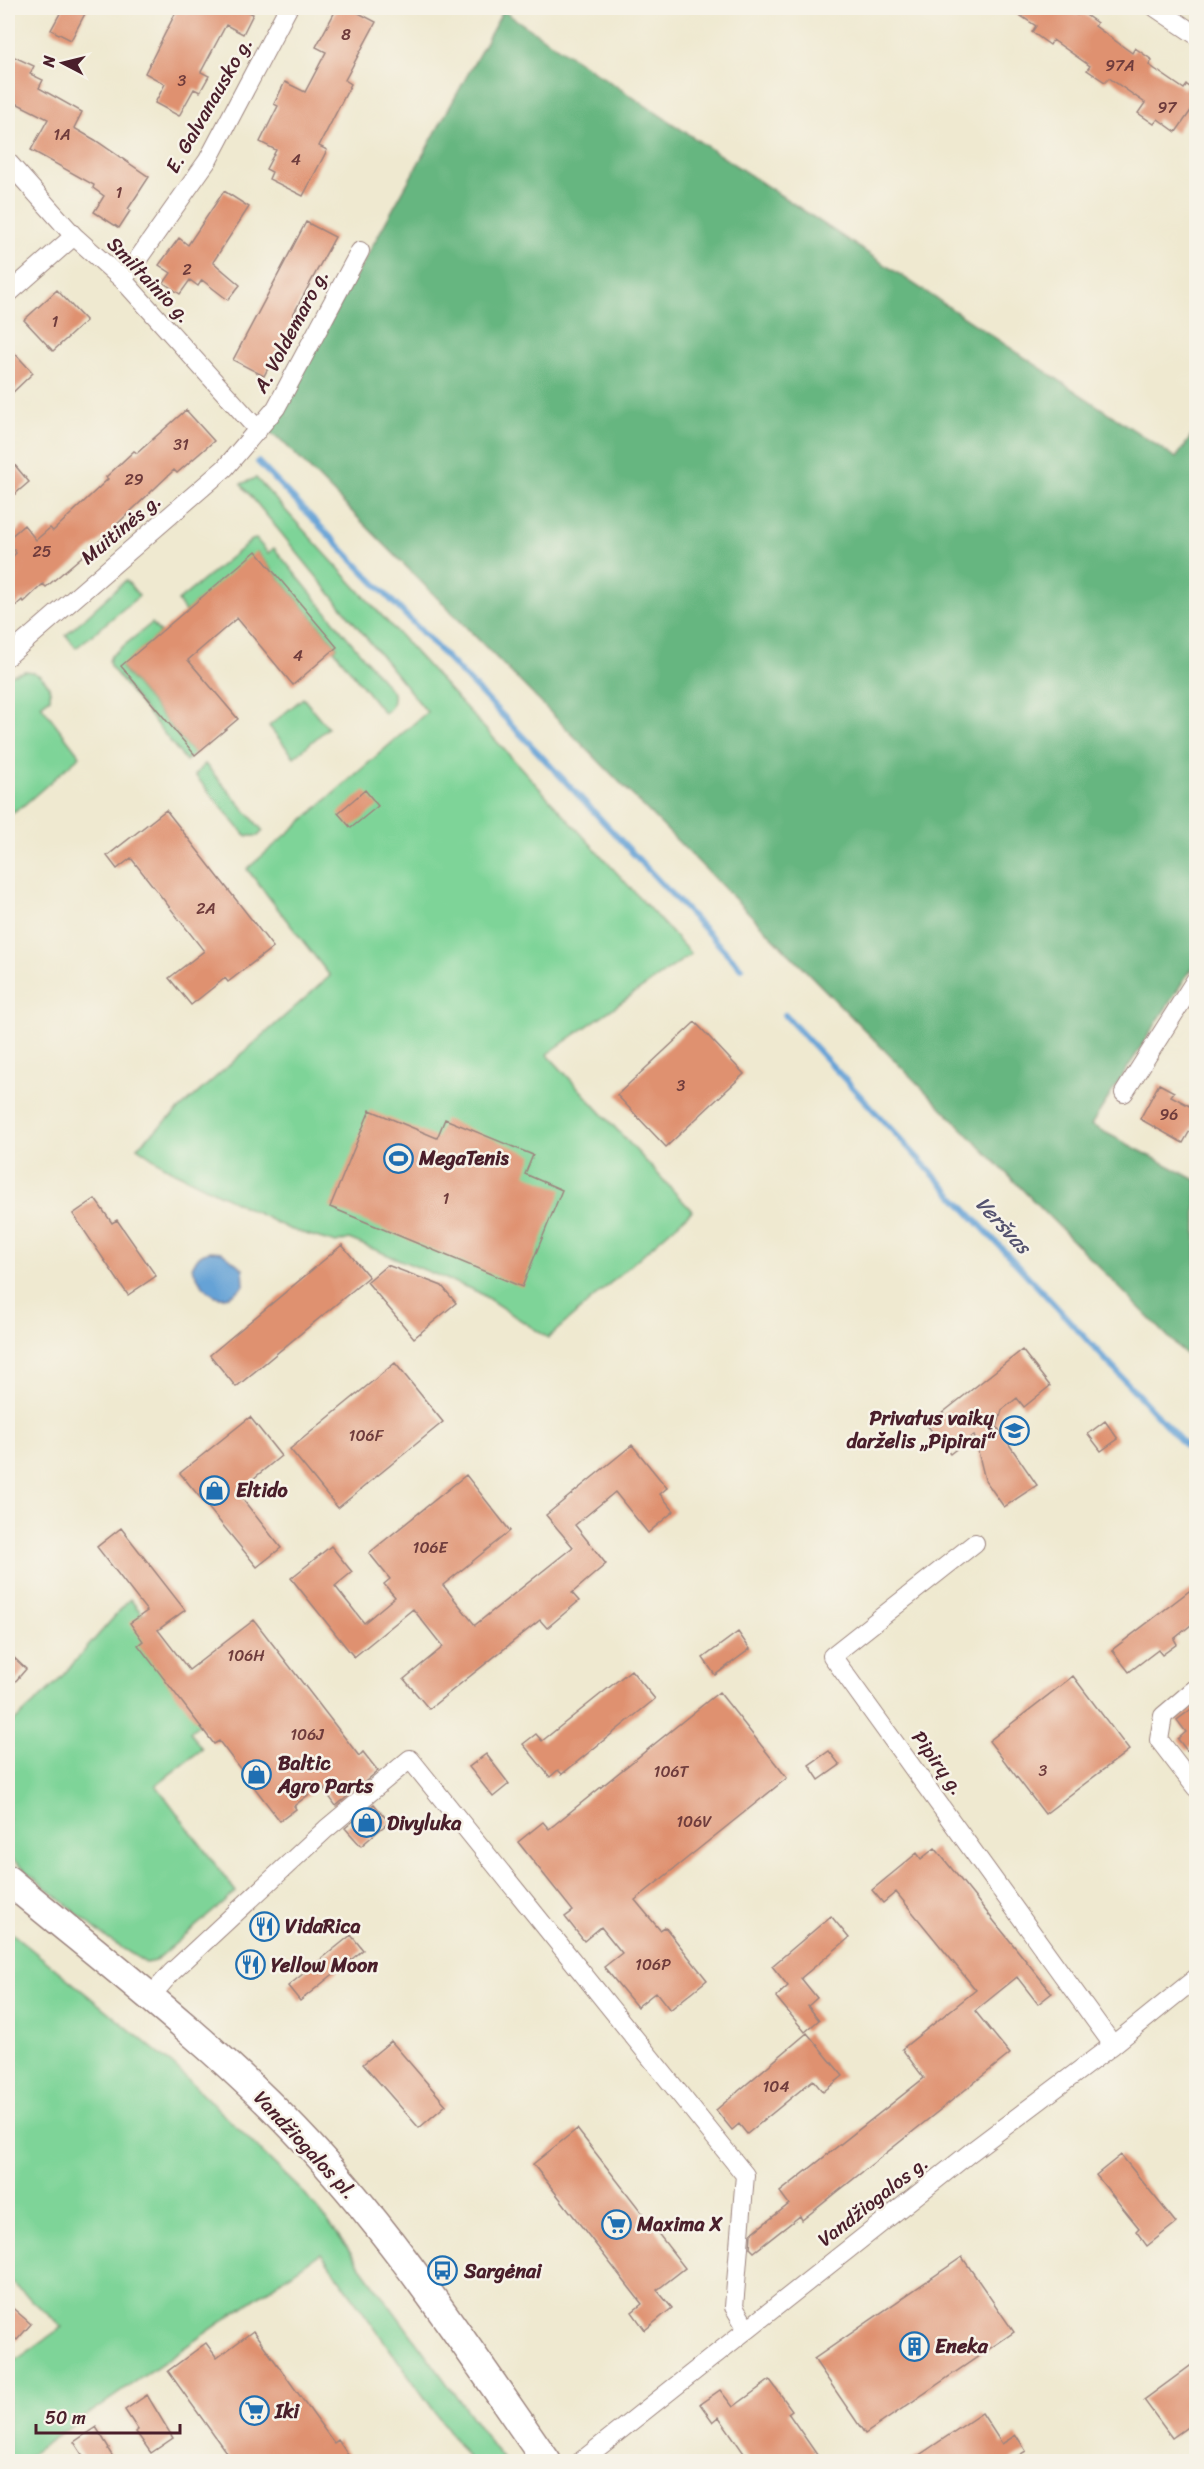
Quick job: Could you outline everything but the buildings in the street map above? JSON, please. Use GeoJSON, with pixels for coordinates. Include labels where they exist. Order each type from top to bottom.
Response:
{"type":"FeatureCollection","features":[{"type":"Feature","properties":{"kind":"main road","name":"Vandžiogalos pl."},"geometry":{"type":"LineString","coordinates":[[8,1880],[150,1997],[247,2082],[343,2182],[434,2301],[547,2462]]}},
{"type":"Feature","properties":{"kind":"street","name":"E. Galvanausko g."},"geometry":{"type":"LineString","coordinates":[[123,280],[208,160],[288,8]]}},
{"type":"Feature","properties":{"kind":"street"},"geometry":{"type":"LineString","coordinates":[[1156,8],[1197,35]]}},
{"type":"Feature","properties":{"kind":"street","name":"Smiltainio g."},"geometry":{"type":"LineString","coordinates":[[8,162],[74,236],[123,280],[258,430]]}},
{"type":"Feature","properties":{"kind":"street"},"geometry":{"type":"LineString","coordinates":[[8,294],[74,236]]}},
{"type":"Feature","properties":{"kind":"street","name":"A. Voldemaro g."},"geometry":{"type":"LineString","coordinates":[[258,430],[276,408],[360,250]]}},
{"type":"Feature","properties":{"kind":"street","name":"Muitinės g."},"geometry":{"type":"LineString","coordinates":[[8,656],[214,479],[258,430]]}},
{"type":"Feature","properties":{"kind":"street"},"geometry":{"type":"LineString","coordinates":[[1124,1094],[1197,979]]}},
{"type":"Feature","properties":{"kind":"street","name":"Pipirų g."},"geometry":{"type":"LineString","coordinates":[[975,1543],[832,1656],[1113,2045]]}},
{"type":"Feature","properties":{"kind":"street"},"geometry":{"type":"LineString","coordinates":[[1197,1688],[1163,1716],[1159,1740],[1197,1788]]}},
{"type":"Feature","properties":{"kind":"street"},"geometry":{"type":"LineString","coordinates":[[150,1997],[172,1972],[318,1836],[410,1759],[746,2175],[734,2307],[747,2329]]}},
{"type":"Feature","properties":{"kind":"street","name":"Vandžiogalos g."},"geometry":{"type":"LineString","coordinates":[[580,2462],[971,2152],[1113,2045],[1197,1978]]}},
{"type":"Feature","properties":{"kind":"green space"},"geometry":{"type":"Polygon","coordinates":[[[503,11],[1176,458],[1196,430],[1196,961],[1091,1125],[1196,1180],[1196,1365],[281,440],[269,432],[503,11]]]}},
{"type":"Feature","properties":{"kind":"green space"},"geometry":{"type":"Polygon","coordinates":[[[256,478],[691,954],[547,1054],[692,1211],[548,1338],[478,1292],[349,1239],[336,1243],[289,1229],[169,1169],[137,1147],[330,976],[247,869],[427,712],[241,484],[256,478]]]}},
{"type":"Feature","properties":{"kind":"green space"},"geometry":{"type":"Polygon","coordinates":[[[256,539],[268,553],[274,548],[393,693],[392,705],[387,711],[384,713],[334,650],[337,647],[257,552],[185,612],[178,601],[256,539]]]}},
{"type":"Feature","properties":{"kind":"green space"},"geometry":{"type":"Polygon","coordinates":[[[126,580],[139,596],[76,648],[66,635],[126,580]]]}},
{"type":"Feature","properties":{"kind":"green space"},"geometry":{"type":"Polygon","coordinates":[[[152,623],[160,633],[121,667],[194,754],[186,761],[110,666],[111,656],[152,623]]]}},
{"type":"Feature","properties":{"kind":"green space"},"geometry":{"type":"Polygon","coordinates":[[[25,671],[35,673],[47,683],[50,698],[41,705],[80,756],[23,806],[8,815],[8,676],[25,671]]]}},
{"type":"Feature","properties":{"kind":"green space"},"geometry":{"type":"Polygon","coordinates":[[[303,698],[328,728],[294,757],[269,726],[303,698]]]}},
{"type":"Feature","properties":{"kind":"green space"},"geometry":{"type":"Polygon","coordinates":[[[205,764],[263,831],[258,836],[248,836],[243,833],[195,775],[205,764]]]}},
{"type":"Feature","properties":{"kind":"green space"},"geometry":{"type":"Polygon","coordinates":[[[130,1599],[156,1631],[199,1724],[190,1732],[202,1749],[156,1785],[236,1892],[155,1961],[146,1963],[109,1940],[8,1856],[8,1727],[56,1683],[130,1599]]]}},
{"type":"Feature","properties":{"kind":"green space"},"geometry":{"type":"Polygon","coordinates":[[[8,1930],[174,2066],[306,2195],[504,2461],[463,2461],[468,2458],[321,2253],[21,2461],[8,2461],[8,2366],[62,2327],[8,2279],[8,1930]]]}},
{"type":"Feature","properties":{"kind":"water"},"geometry":{"type":"Polygon","coordinates":[[[211,1251],[222,1252],[243,1269],[244,1285],[228,1296],[221,1297],[208,1291],[192,1268],[199,1256],[211,1251]]]}},
{"type":"Feature","properties":{"kind":"waterway"},"geometry":{"type":"LineString","coordinates":[[258,462],[530,744],[741,968]]}},
{"type":"Feature","properties":{"kind":"waterway","name":"Veršvas"},"geometry":{"type":"LineString","coordinates":[[785,1015],[1196,1457]]}},
{"type":"Feature","properties":{"kind":"place","name":"MegaTenis"},"geometry":{"type":"Point","coordinates":[398,1158]}},
{"type":"Feature","properties":{"kind":"place","name":"Privatus vaikų darželis „Pipirai“"},"geometry":{"type":"Point","coordinates":[1015,1430]}},
{"type":"Feature","properties":{"kind":"place","name":"Eltido"},"geometry":{"type":"Point","coordinates":[215,1490]}},
{"type":"Feature","properties":{"kind":"place","name":"Baltic Agro Parts"},"geometry":{"type":"Point","coordinates":[257,1775]}},
{"type":"Feature","properties":{"kind":"place","name":"Divyluka"},"geometry":{"type":"Point","coordinates":[366,1823]}},
{"type":"Feature","properties":{"kind":"place","name":"VidaRica"},"geometry":{"type":"Point","coordinates":[264,1926]}},
{"type":"Feature","properties":{"kind":"place","name":"Yellow Moon"},"geometry":{"type":"Point","coordinates":[250,1965]}},
{"type":"Feature","properties":{"kind":"place","name":"Maxima X"},"geometry":{"type":"Point","coordinates":[616,2224]}},
{"type":"Feature","properties":{"kind":"place","name":"Sargėnai"},"geometry":{"type":"Point","coordinates":[443,2271]}},
{"type":"Feature","properties":{"kind":"place","name":"Eneka"},"geometry":{"type":"Point","coordinates":[914,2346]}},
{"type":"Feature","properties":{"kind":"place","name":"Iki"},"geometry":{"type":"Point","coordinates":[254,2411]}}]}
